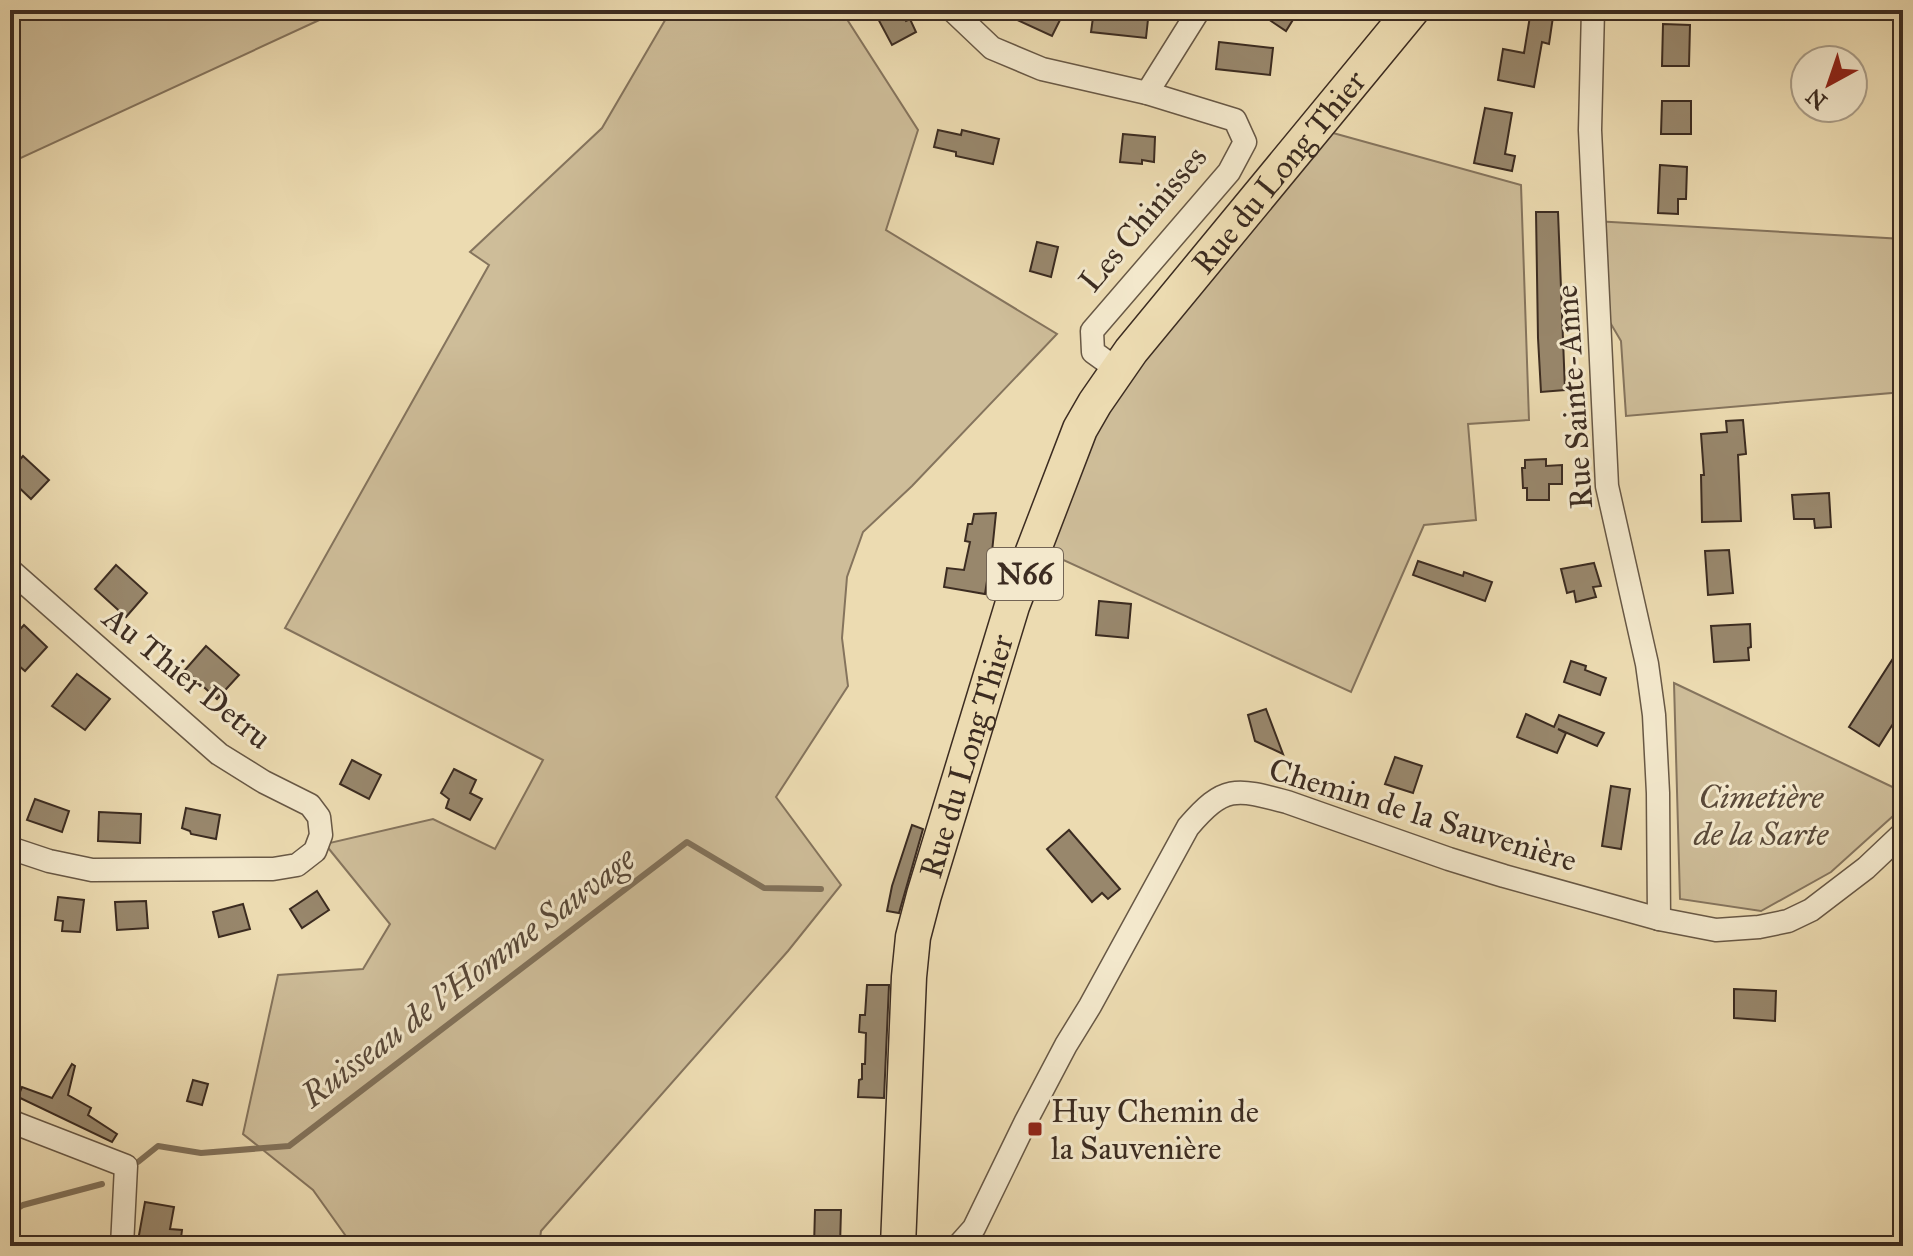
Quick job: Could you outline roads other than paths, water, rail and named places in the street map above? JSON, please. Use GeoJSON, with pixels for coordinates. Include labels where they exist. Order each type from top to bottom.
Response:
{"type":"FeatureCollection","features":[{"type":"Feature","properties":{"kind":"main road","name":"Rue du Long Thier"},"geometry":{"type":"LineString","coordinates":[[898,1246],[913,937],[1012,606],[1080,429],[1118,370],[1412,10]]}},
{"type":"Feature","properties":{"kind":"street","name":"Les Chinisses"},"geometry":{"type":"LineString","coordinates":[[952,10],[992,48],[1042,69],[1147,93],[1235,120],[1245,142],[1229,172],[1092,331],[1093,352],[1118,370]]}},
{"type":"Feature","properties":{"kind":"street"},"geometry":{"type":"LineString","coordinates":[[1147,93],[1199,10]]}},
{"type":"Feature","properties":{"kind":"street","name":"Rue Sainte-Anne"},"geometry":{"type":"LineString","coordinates":[[1593,10],[1590,130],[1607,486],[1647,664],[1654,715],[1659,919]]}},
{"type":"Feature","properties":{"kind":"street","name":"Au Thier Detru"},"geometry":{"type":"LineString","coordinates":[[10,570],[219,754],[264,782],[310,805],[319,817],[321,835],[315,851],[297,865],[273,869],[92,870],[49,861],[10,848]]}},
{"type":"Feature","properties":{"kind":"street","name":"Chemin de la Sauvenière"},"geometry":{"type":"LineString","coordinates":[[958,1246],[974,1228],[1066,1045],[1188,827],[1206,807],[1230,792],[1259,794],[1449,859],[1659,919],[1716,930],[1788,921],[1811,910],[1840,890],[1903,833]]}},
{"type":"Feature","properties":{"kind":"street"},"geometry":{"type":"LineString","coordinates":[[10,1118],[15,1123],[126,1166],[122,1246]]}},
{"type":"Feature","properties":{"kind":"waterway","name":"Ruisseau de l'Homme Sauvage"},"geometry":{"type":"LineString","coordinates":[[138,1162],[158,1146],[201,1153],[289,1146],[687,842],[764,888],[821,889]]}},
{"type":"Feature","properties":{"kind":"waterway","name":"Ruisseau de l'Homme Sauvage"},"geometry":{"type":"LineString","coordinates":[[10,1213],[23,1205],[102,1184]]}},
{"type":"Feature","properties":{"kind":"place","name":"Huy Chemin de la Sauvenière"},"geometry":{"type":"Point","coordinates":[1035,1129]}},
{"type":"Feature","properties":{"kind":"park label","name":"Cimetière de la Sarte"},"geometry":{"type":"Point","coordinates":[1761,816]}}]}
